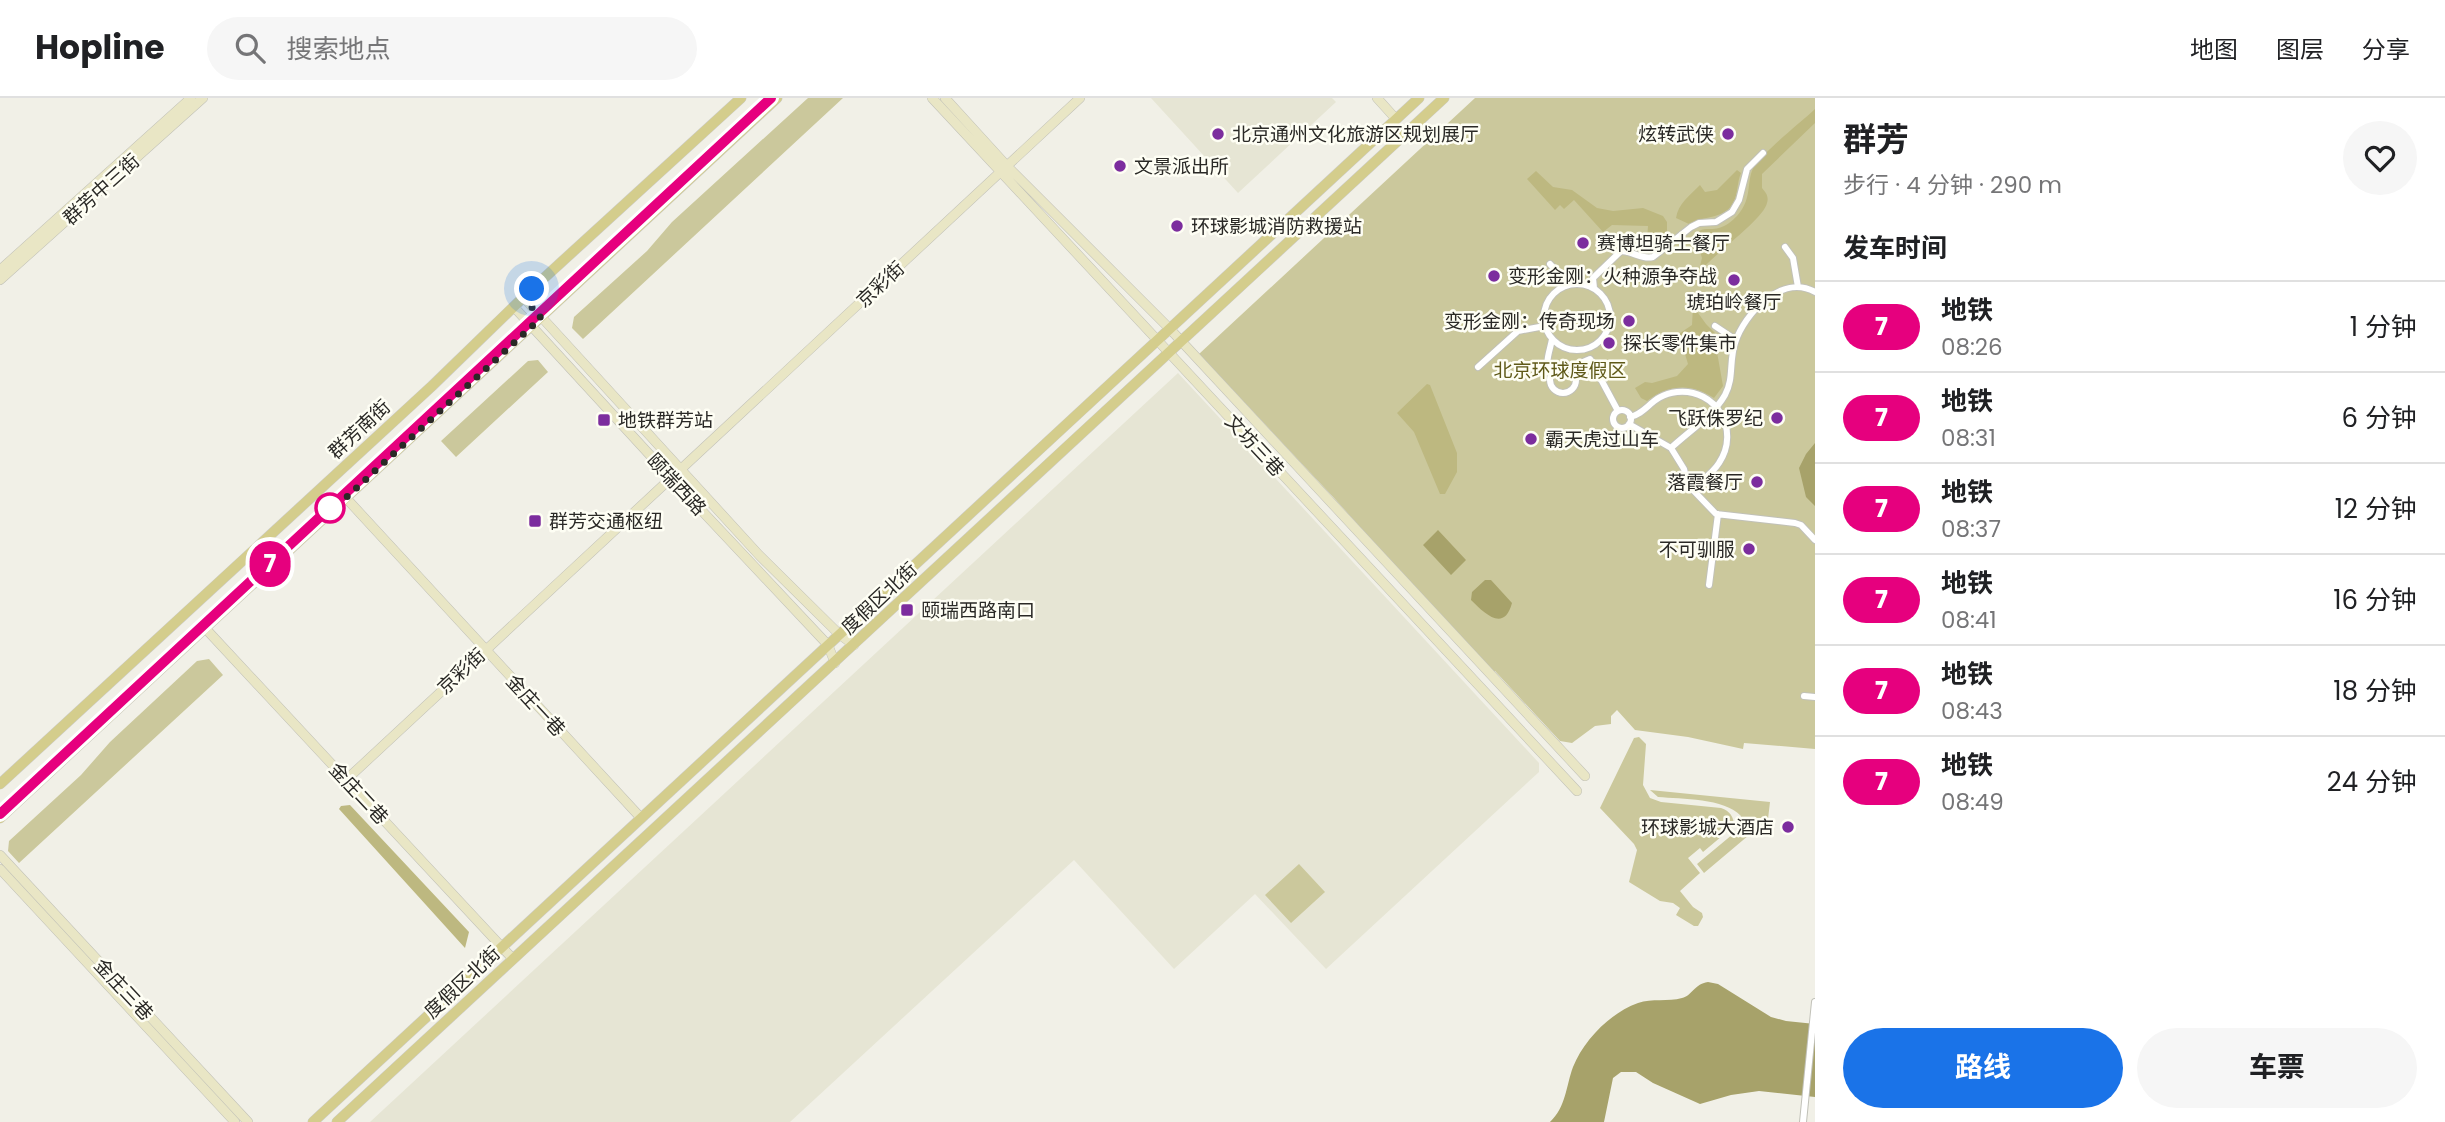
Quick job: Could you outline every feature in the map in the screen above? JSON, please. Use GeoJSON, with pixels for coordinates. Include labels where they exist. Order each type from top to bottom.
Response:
{"type":"FeatureCollection","features":[{"type":"Feature","properties":{"kind":"main road","name":"群芳中三街"},"geometry":{"type":"LineString","coordinates":[[0,270],[191,98]]}},
{"type":"Feature","properties":{"kind":"main road","name":"群芳中三街"},"geometry":{"type":"LineString","coordinates":[[0,280],[203,98]]}},
{"type":"Feature","properties":{"kind":"main road","name":"群芳南街"},"geometry":{"type":"LineString","coordinates":[[0,784],[741,98]]}},
{"type":"Feature","properties":{"kind":"main road"},"geometry":{"type":"LineString","coordinates":[[0,818],[778,98]]}},
{"type":"Feature","properties":{"kind":"main road","name":"文坊三巷"},"geometry":{"type":"LineString","coordinates":[[932,98],[1170,329],[1586,776]]}},
{"type":"Feature","properties":{"kind":"main road","name":"文坊三巷"},"geometry":{"type":"LineString","coordinates":[[945,98],[1004,169],[1157,341],[1577,792]]}},
{"type":"Feature","properties":{"kind":"main road","name":"京彩街"},"geometry":{"type":"LineString","coordinates":[[680,470],[1080,98]]}},
{"type":"Feature","properties":{"kind":"main road"},"geometry":{"type":"LineString","coordinates":[[1377,98],[1396,119]]}},
{"type":"Feature","properties":{"kind":"main road","name":"度假区北街"},"geometry":{"type":"LineString","coordinates":[[313,1122],[1419,98]]}},
{"type":"Feature","properties":{"kind":"main road","name":"度假区北街"},"geometry":{"type":"LineString","coordinates":[[337,1122],[1444,98]]}},
{"type":"Feature","properties":{"kind":"main road","name":"颐瑞西路"},"geometry":{"type":"LineString","coordinates":[[524,298],[759,555],[839,634],[854,645]]}},
{"type":"Feature","properties":{"kind":"main road","name":"颐瑞西路"},"geometry":{"type":"LineString","coordinates":[[514,307],[828,645],[835,663]]}},
{"type":"Feature","properties":{"kind":"main road","name":"京彩街"},"geometry":{"type":"LineString","coordinates":[[346,780],[670,478]]}},
{"type":"Feature","properties":{"kind":"main road","name":"金庄一巷"},"geometry":{"type":"LineString","coordinates":[[346,498],[641,818]]}},
{"type":"Feature","properties":{"kind":"main road","name":"金庄二巷"},"geometry":{"type":"LineString","coordinates":[[205,628],[513,959]]}},
{"type":"Feature","properties":{"kind":"main road","name":"金庄三巷"},"geometry":{"type":"LineString","coordinates":[[0,855],[248,1122]]}},
{"type":"Feature","properties":{"kind":"main road","name":"金庄三巷"},"geometry":{"type":"LineString","coordinates":[[0,869],[235,1122]]}},
{"type":"Feature","properties":{"kind":"main road"},"geometry":{"type":"LineString","coordinates":[[531,921],[533,931],[541,933]]}},
{"type":"Feature","properties":{"kind":"main road"},"geometry":{"type":"LineString","coordinates":[[473,974],[482,979],[483,986]]}},
{"type":"Feature","properties":{"kind":"street"},"geometry":{"type":"LineString","coordinates":[[1594,288],[1578,284],[1561,288],[1545,308],[1545,326],[1552,339],[1571,350],[1587,349],[1603,339],[1611,321],[1607,303],[1594,288],[1592,278],[1621,251],[1653,257],[1691,227],[1699,223],[1716,222],[1732,212],[1740,200],[1747,169],[1763,153]]}},
{"type":"Feature","properties":{"kind":"street"},"geometry":{"type":"LineString","coordinates":[[1785,247],[1793,258],[1798,287]]}},
{"type":"Feature","properties":{"kind":"street"},"geometry":{"type":"LineString","coordinates":[[1550,264],[1558,272],[1561,288]]}},
{"type":"Feature","properties":{"kind":"street"},"geometry":{"type":"LineString","coordinates":[[1671,448],[1717,406],[1731,382],[1731,357],[1739,331],[1755,312],[1772,295],[1785,288],[1808,288],[1815,292]]}},
{"type":"Feature","properties":{"kind":"street"},"geometry":{"type":"LineString","coordinates":[[1478,367],[1518,331],[1545,326]]}},
{"type":"Feature","properties":{"kind":"street"},"geometry":{"type":"LineString","coordinates":[[1715,326],[1736,340]]}},
{"type":"Feature","properties":{"kind":"street"},"geometry":{"type":"LineString","coordinates":[[1552,339],[1546,362],[1552,374],[1553,387],[1565,393],[1575,385],[1573,372]]}},
{"type":"Feature","properties":{"kind":"street"},"geometry":{"type":"LineString","coordinates":[[1587,349],[1618,411]]}},
{"type":"Feature","properties":{"kind":"street"},"geometry":{"type":"LineString","coordinates":[[1573,372],[1590,359]]}},
{"type":"Feature","properties":{"kind":"street"},"geometry":{"type":"LineString","coordinates":[[1552,374],[1562,368],[1573,372]]}},
{"type":"Feature","properties":{"kind":"street"},"geometry":{"type":"LineString","coordinates":[[1618,411],[1613,417],[1616,426],[1625,428],[1654,400],[1674,393],[1695,393],[1717,406],[1723,415],[1727,433],[1723,454],[1719,463],[1692,489]]}},
{"type":"Feature","properties":{"kind":"street"},"geometry":{"type":"LineString","coordinates":[[1618,411],[1627,412],[1630,421],[1671,448],[1684,469],[1687,482],[1718,514],[1795,523],[1801,525],[1815,540]]}},
{"type":"Feature","properties":{"kind":"street"},"geometry":{"type":"LineString","coordinates":[[1709,585],[1718,514]]}},
{"type":"Feature","properties":{"kind":"street"},"geometry":{"type":"LineString","coordinates":[[1804,696],[1815,697]]}},
{"type":"Feature","properties":{"kind":"street"},"geometry":{"type":"LineString","coordinates":[[1802,1122],[1815,1002]]}},
{"type":"Feature","properties":{"kind":"shaded area"},"geometry":{"type":"Polygon","coordinates":[[[1151,98],[1332,98],[1336,102],[1238,193],[1151,98]]]}},
{"type":"Feature","properties":{"kind":"shaded area"},"geometry":{"type":"Polygon","coordinates":[[[1815,109],[1815,123],[1762,174],[1762,188],[1768,198],[1764,210],[1698,274],[1702,258],[1695,236],[1703,229],[1724,226],[1737,216],[1746,202],[1755,165],[1815,109]]]}},
{"type":"Feature","properties":{"kind":"shaded area"},"geometry":{"type":"Polygon","coordinates":[[[1737,170],[1741,173],[1736,195],[1726,211],[1689,224],[1676,218],[1682,204],[1700,185],[1705,192],[1717,190],[1737,170]]]}},
{"type":"Feature","properties":{"kind":"shaded area"},"geometry":{"type":"Polygon","coordinates":[[[1536,171],[1553,187],[1572,190],[1597,208],[1613,211],[1643,208],[1663,216],[1667,222],[1667,235],[1661,235],[1654,244],[1647,239],[1648,226],[1612,225],[1603,232],[1574,200],[1564,209],[1560,205],[1555,210],[1527,179],[1536,171]]]}},
{"type":"Feature","properties":{"kind":"shaded area"},"geometry":{"type":"Polygon","coordinates":[[[1693,306],[1721,339],[1717,352],[1723,386],[1714,398],[1697,390],[1680,388],[1664,391],[1647,401],[1641,398],[1635,388],[1645,382],[1652,383],[1677,376],[1688,364],[1685,354],[1688,344],[1683,342],[1658,348],[1692,325],[1693,306]]]}},
{"type":"Feature","properties":{"kind":"shaded area"},"geometry":{"type":"Polygon","coordinates":[[[1178,373],[1539,763],[1539,772],[1326,969],[1255,894],[1174,969],[1074,860],[790,1122],[370,1122],[1178,373]]]}},
{"type":"Feature","properties":{"kind":"shaded area"},"geometry":{"type":"Polygon","coordinates":[[[1427,384],[1430,385],[1457,453],[1457,472],[1445,494],[1440,494],[1414,432],[1397,413],[1427,384]]]}},
{"type":"Feature","properties":{"kind":"shaded area"},"geometry":{"type":"Polygon","coordinates":[[[1815,443],[1815,506],[1806,497],[1799,468],[1815,443]]]}},
{"type":"Feature","properties":{"kind":"shaded area"},"geometry":{"type":"Polygon","coordinates":[[[1438,530],[1466,560],[1451,575],[1423,545],[1438,530]]]}},
{"type":"Feature","properties":{"kind":"shaded area"},"geometry":{"type":"Polygon","coordinates":[[[1485,580],[1491,580],[1512,603],[1504,617],[1493,618],[1471,600],[1472,592],[1485,580]]]}},
{"type":"Feature","properties":{"kind":"shaded area"},"geometry":{"type":"Polygon","coordinates":[[[350,805],[469,932],[465,948],[339,809],[341,806],[350,805]]]}},
{"type":"Feature","properties":{"kind":"shaded area"},"geometry":{"type":"Polygon","coordinates":[[[1708,982],[1718,984],[1771,1017],[1815,1024],[1815,1097],[1759,1091],[1731,1095],[1700,1104],[1653,1083],[1636,1072],[1621,1072],[1613,1078],[1604,1122],[1550,1122],[1562,1103],[1578,1057],[1591,1038],[1608,1021],[1638,1003],[1685,997],[1699,985],[1708,982]]]}},
{"type":"Feature","properties":{"kind":"green space"},"geometry":{"type":"Polygon","coordinates":[[[808,98],[843,98],[583,339],[572,328],[574,317],[647,251],[672,222],[808,98]]]}},
{"type":"Feature","properties":{"kind":"green space","name":"北京环球度假区"},"geometry":{"type":"Polygon","coordinates":[[[1475,98],[1815,98],[1815,749],[1744,743],[1743,749],[1688,737],[1635,730],[1617,710],[1611,716],[1611,724],[1595,726],[1572,743],[1560,741],[1495,671],[1491,673],[1334,498],[1199,354],[1475,98]]]}},
{"type":"Feature","properties":{"kind":"green space"},"geometry":{"type":"Polygon","coordinates":[[[538,360],[548,372],[456,457],[441,441],[528,361],[538,360]]]}},
{"type":"Feature","properties":{"kind":"green space"},"geometry":{"type":"Polygon","coordinates":[[[209,659],[223,675],[19,863],[8,851],[9,841],[81,775],[110,742],[197,661],[209,659]]]}},
{"type":"Feature","properties":{"kind":"green space"},"geometry":{"type":"Polygon","coordinates":[[[1639,737],[1646,744],[1643,785],[1650,798],[1661,802],[1721,808],[1729,813],[1733,820],[1734,826],[1703,852],[1700,848],[1688,858],[1700,873],[1680,891],[1693,907],[1702,913],[1703,917],[1698,926],[1676,915],[1680,908],[1673,903],[1660,901],[1629,882],[1637,850],[1600,808],[1634,738],[1639,737]]]}},
{"type":"Feature","properties":{"kind":"green space"},"geometry":{"type":"Polygon","coordinates":[[[1650,790],[1770,802],[1768,819],[1704,873],[1697,864],[1739,829],[1741,816],[1734,810],[1714,803],[1658,797],[1650,790]]]}},
{"type":"Feature","properties":{"kind":"green space"},"geometry":{"type":"Polygon","coordinates":[[[1299,864],[1325,892],[1291,923],[1265,895],[1299,864]]]}},
{"type":"Feature","properties":{"kind":"metro line","name":"7"},"geometry":{"type":"LineString","coordinates":[[0,814],[771,98]]}},
{"type":"Feature","properties":{"kind":"place","name":"北京通州文化旅游区规划展厅"},"geometry":{"type":"Point","coordinates":[1218,134]}},
{"type":"Feature","properties":{"kind":"place","name":"炫转武侠"},"geometry":{"type":"Point","coordinates":[1728,134]}},
{"type":"Feature","properties":{"kind":"place","name":"文景派出所"},"geometry":{"type":"Point","coordinates":[1120,166]}},
{"type":"Feature","properties":{"kind":"place","name":"环球影城消防救援站"},"geometry":{"type":"Point","coordinates":[1177,226]}},
{"type":"Feature","properties":{"kind":"place","name":"赛博坦骑士餐厅"},"geometry":{"type":"Point","coordinates":[1583,243]}},
{"type":"Feature","properties":{"kind":"place","name":"变形金刚：火种源争夺战"},"geometry":{"type":"Point","coordinates":[1494,276]}},
{"type":"Feature","properties":{"kind":"place","name":"琥珀岭餐厅"},"geometry":{"type":"Point","coordinates":[1734,280]}},
{"type":"Feature","properties":{"kind":"place","name":"变形金刚：传奇现场"},"geometry":{"type":"Point","coordinates":[1629,321]}},
{"type":"Feature","properties":{"kind":"place","name":"探长零件集市"},"geometry":{"type":"Point","coordinates":[1609,343]}},
{"type":"Feature","properties":{"kind":"place","name":"飞跃侏罗纪"},"geometry":{"type":"Point","coordinates":[1777,418]}},
{"type":"Feature","properties":{"kind":"place","name":"地铁群芳站"},"geometry":{"type":"Point","coordinates":[604,420]}},
{"type":"Feature","properties":{"kind":"place","name":"霸天虎过山车"},"geometry":{"type":"Point","coordinates":[1531,439]}},
{"type":"Feature","properties":{"kind":"place","name":"落霞餐厅"},"geometry":{"type":"Point","coordinates":[1757,482]}},
{"type":"Feature","properties":{"kind":"place","name":"群芳交通枢纽"},"geometry":{"type":"Point","coordinates":[535,521]}},
{"type":"Feature","properties":{"kind":"place","name":"不可驯服"},"geometry":{"type":"Point","coordinates":[1749,549]}},
{"type":"Feature","properties":{"kind":"place","name":"颐瑞西路南口"},"geometry":{"type":"Point","coordinates":[907,610]}},
{"type":"Feature","properties":{"kind":"place","name":"环球影城大酒店"},"geometry":{"type":"Point","coordinates":[1788,827]}},
{"type":"Feature","properties":{"kind":"route"},"geometry":{"type":"LineString","coordinates":[[330,508],[326,516],[541,318],[524,298],[532,289]]}}]}
